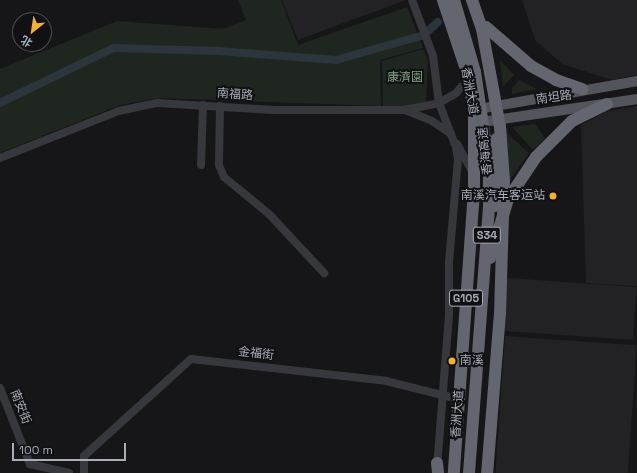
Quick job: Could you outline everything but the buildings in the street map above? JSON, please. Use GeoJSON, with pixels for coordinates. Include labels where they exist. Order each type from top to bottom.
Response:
{"type":"FeatureCollection","features":[{"type":"Feature","properties":{"kind":"highway","name":"香洲大道"},"geometry":{"type":"LineString","coordinates":[[443,0],[469,78],[474,123],[474,176],[454,473]]}},
{"type":"Feature","properties":{"kind":"highway","name":"香海高速"},"geometry":{"type":"LineString","coordinates":[[454,0],[475,72],[489,166],[489,207],[468,473]]}},
{"type":"Feature","properties":{"kind":"highway","name":"香海高速"},"geometry":{"type":"LineString","coordinates":[[472,0],[482,29],[500,127],[504,180],[500,313],[487,473]]}},
{"type":"Feature","properties":{"kind":"highway","name":"香洲大道"},"geometry":{"type":"LineString","coordinates":[[473,473],[494,207],[496,120],[496,105],[486,27],[476,0]]}},
{"type":"Feature","properties":{"kind":"highway"},"geometry":{"type":"LineString","coordinates":[[486,27],[531,66],[556,80],[582,89]]}},
{"type":"Feature","properties":{"kind":"highway"},"geometry":{"type":"LineString","coordinates":[[490,258],[508,199],[536,157],[572,121],[608,104]]}},
{"type":"Feature","properties":{"kind":"main road"},"geometry":{"type":"LineString","coordinates":[[473,110],[582,89],[637,81]]}},
{"type":"Feature","properties":{"kind":"main road","name":"南坦路"},"geometry":{"type":"LineString","coordinates":[[474,123],[637,99]]}},
{"type":"Feature","properties":{"kind":"street"},"geometry":{"type":"LineString","coordinates":[[412,0],[431,48],[439,103],[456,147],[458,176],[449,262],[450,292],[438,470]]}},
{"type":"Feature","properties":{"kind":"street","name":"南福路"},"geometry":{"type":"LineString","coordinates":[[0,158],[119,111],[158,103],[355,112],[404,110],[439,103],[456,93],[469,78]]}},
{"type":"Feature","properties":{"kind":"street"},"geometry":{"type":"LineString","coordinates":[[201,165],[203,105]]}},
{"type":"Feature","properties":{"kind":"street"},"geometry":{"type":"LineString","coordinates":[[220,106],[219,165],[224,177],[269,214],[324,273]]}},
{"type":"Feature","properties":{"kind":"street"},"geometry":{"type":"LineString","coordinates":[[404,110],[432,121],[452,135],[474,176]]}},
{"type":"Feature","properties":{"kind":"street","name":"金福街"},"geometry":{"type":"LineString","coordinates":[[84,473],[84,456],[191,359],[386,381],[459,399]]}},
{"type":"Feature","properties":{"kind":"street","name":"南安街"},"geometry":{"type":"LineString","coordinates":[[0,388],[30,464],[69,473]]}},
{"type":"Feature","properties":{"kind":"shaded area"},"geometry":{"type":"Polygon","coordinates":[[[282,0],[406,0],[298,40],[282,0]]]}},
{"type":"Feature","properties":{"kind":"shaded area"},"geometry":{"type":"Polygon","coordinates":[[[522,0],[637,0],[637,75],[612,80],[562,64],[535,40],[522,0]]]}},
{"type":"Feature","properties":{"kind":"shaded area"},"geometry":{"type":"Polygon","coordinates":[[[637,106],[637,286],[586,283],[581,125],[608,111],[637,106]]]}},
{"type":"Feature","properties":{"kind":"shaded area"},"geometry":{"type":"Polygon","coordinates":[[[507,278],[637,287],[633,340],[503,331],[507,278]]]}},
{"type":"Feature","properties":{"kind":"shaded area"},"geometry":{"type":"Polygon","coordinates":[[[505,336],[637,345],[628,473],[495,473],[505,336]]]}},
{"type":"Feature","properties":{"kind":"green space"},"geometry":{"type":"Polygon","coordinates":[[[238,0],[281,0],[298,45],[407,7],[423,48],[380,60],[381,106],[158,98],[120,105],[0,153],[0,69],[41,52],[52,52],[52,48],[117,21],[223,29],[246,20],[238,0]]]}},
{"type":"Feature","properties":{"kind":"green space","name":"康濟園"},"geometry":{"type":"Polygon","coordinates":[[[423,49],[428,61],[426,102],[403,107],[383,106],[382,61],[423,49]]]}},
{"type":"Feature","properties":{"kind":"green space"},"geometry":{"type":"Polygon","coordinates":[[[500,60],[514,75],[503,87],[500,60]]]}},
{"type":"Feature","properties":{"kind":"green space"},"geometry":{"type":"Polygon","coordinates":[[[519,80],[537,89],[512,94],[512,88],[519,80]]]}},
{"type":"Feature","properties":{"kind":"green space"},"geometry":{"type":"Polygon","coordinates":[[[535,124],[545,138],[533,150],[512,127],[535,124]]]}},
{"type":"Feature","properties":{"kind":"green space"},"geometry":{"type":"Polygon","coordinates":[[[507,128],[508,134],[529,153],[506,185],[504,129],[507,128]]]}},
{"type":"Feature","properties":{"kind":"waterway"},"geometry":{"type":"LineString","coordinates":[[0,103],[114,48],[218,51],[336,60],[424,35],[438,22]]}},
{"type":"Feature","properties":{"kind":"place","name":"南溪汽车客运站"},"geometry":{"type":"Point","coordinates":[553,196]}},
{"type":"Feature","properties":{"kind":"place","name":"南溪"},"geometry":{"type":"Point","coordinates":[452,361]}}]}
